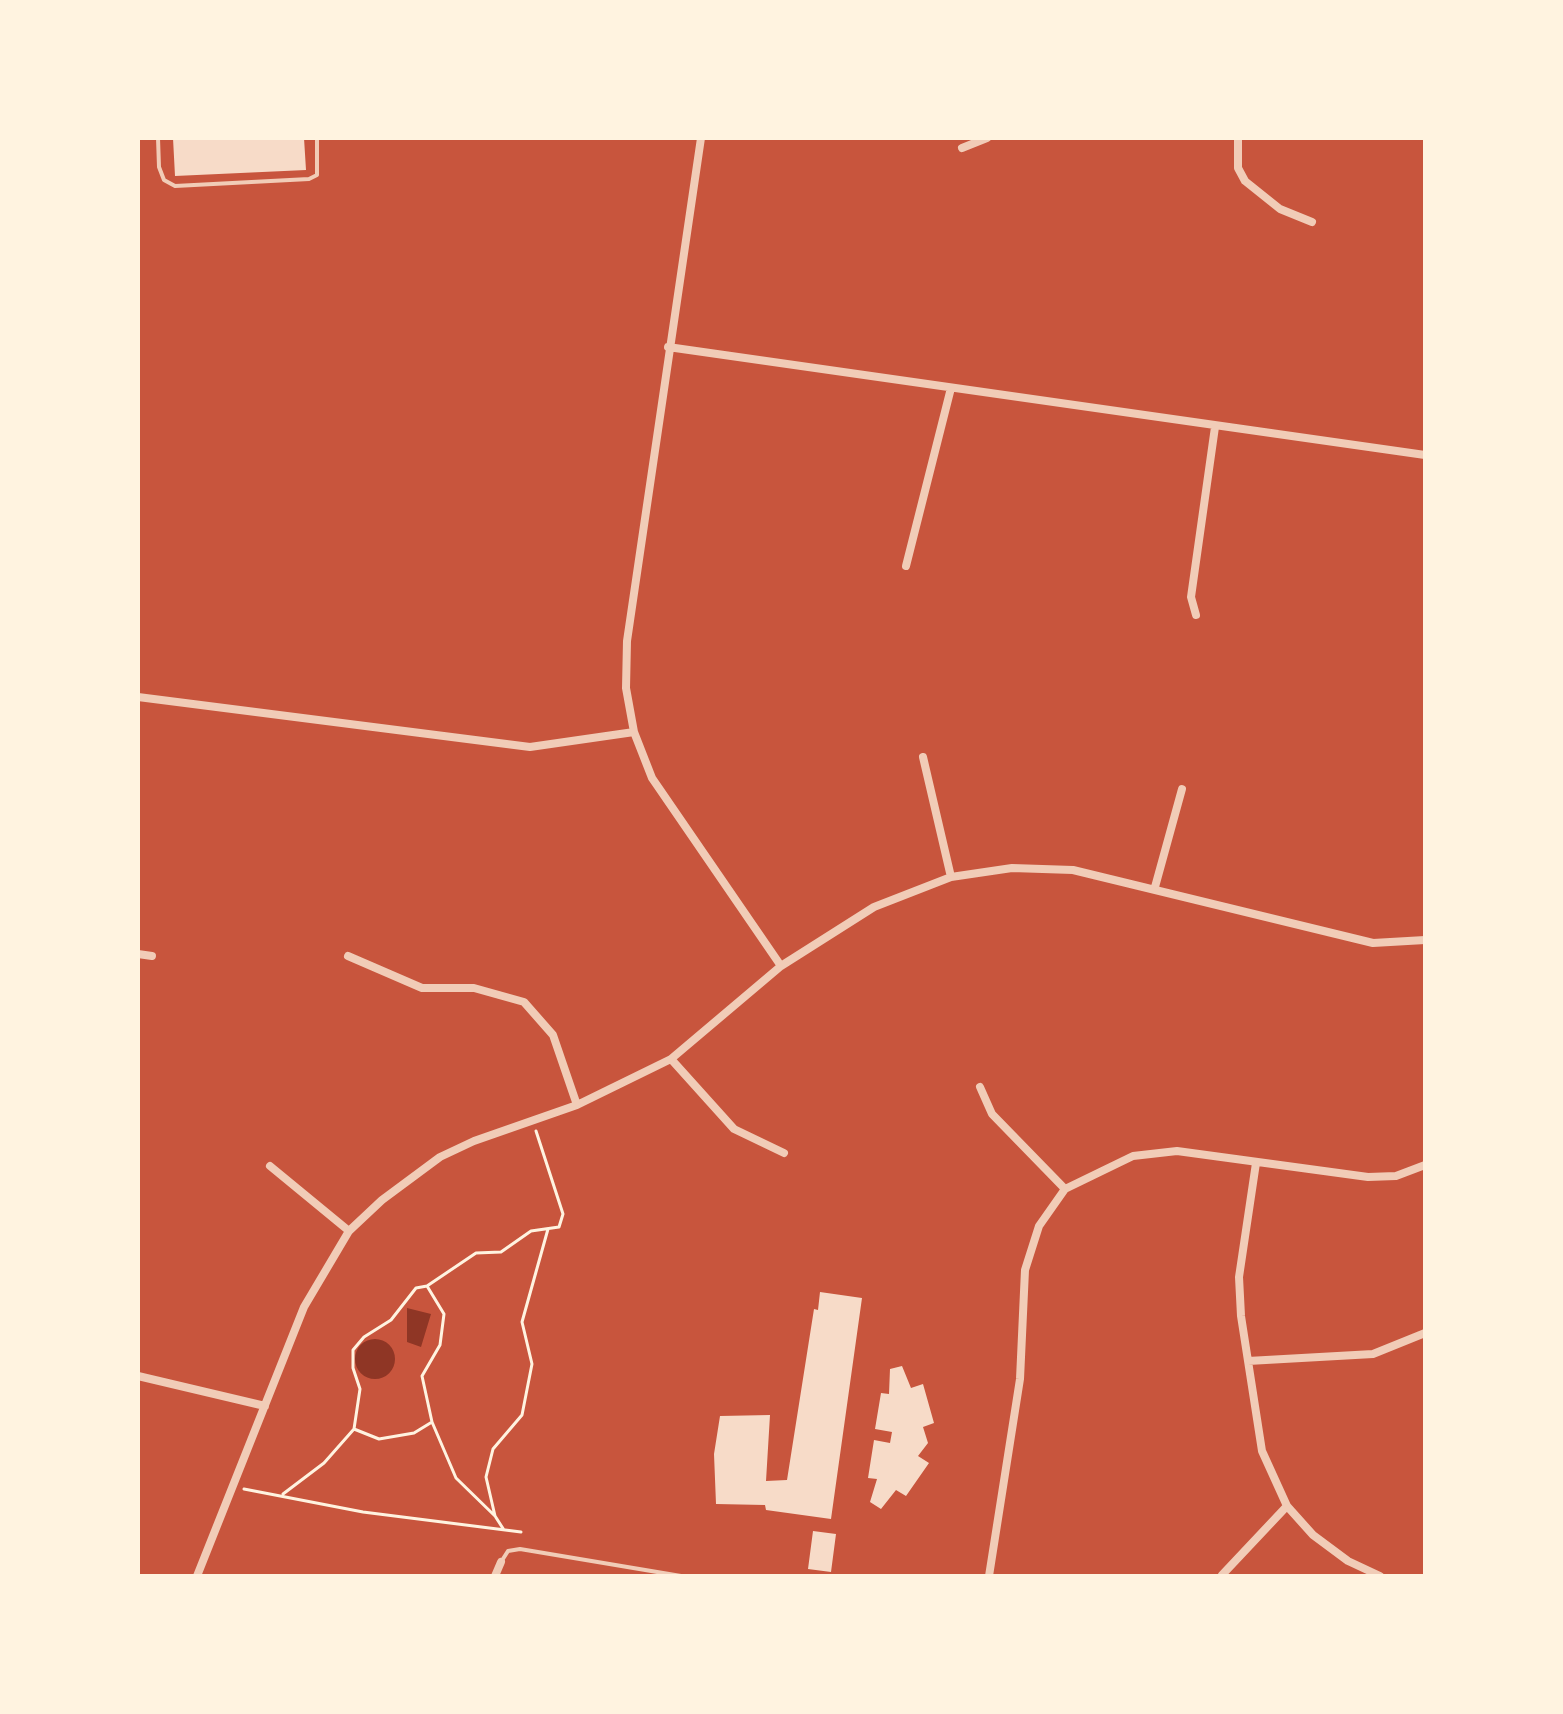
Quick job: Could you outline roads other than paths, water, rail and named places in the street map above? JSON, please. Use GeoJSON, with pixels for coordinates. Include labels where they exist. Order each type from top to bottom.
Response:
{"type":"FeatureCollection","features":[{"type":"Feature","properties":{"kind":"street"},"geometry":{"type":"LineString","coordinates":[[701,138],[627,641],[626,688],[634,732],[652,778],[781,966]]}},
{"type":"Feature","properties":{"kind":"street"},"geometry":{"type":"LineString","coordinates":[[962,148],[987,138]]}},
{"type":"Feature","properties":{"kind":"street"},"geometry":{"type":"LineString","coordinates":[[1238,138],[1238,168],[1245,181],[1280,209],[1312,222]]}},
{"type":"Feature","properties":{"kind":"street"},"geometry":{"type":"LineString","coordinates":[[668,347],[1425,455]]}},
{"type":"Feature","properties":{"kind":"street"},"geometry":{"type":"LineString","coordinates":[[906,566],[951,388]]}},
{"type":"Feature","properties":{"kind":"street"},"geometry":{"type":"LineString","coordinates":[[1196,615],[1191,597],[1215,427]]}},
{"type":"Feature","properties":{"kind":"street"},"geometry":{"type":"LineString","coordinates":[[138,697],[530,747],[634,732]]}},
{"type":"Feature","properties":{"kind":"street"},"geometry":{"type":"LineString","coordinates":[[923,757],[951,877]]}},
{"type":"Feature","properties":{"kind":"street"},"geometry":{"type":"LineString","coordinates":[[1155,887],[1182,789]]}},
{"type":"Feature","properties":{"kind":"street"},"geometry":{"type":"LineString","coordinates":[[197,1576],[304,1307],[349,1231],[382,1200],[440,1157],[474,1141],[577,1105],[671,1059],[781,966],[874,907],[951,877],[1012,868],[1073,870],[1155,887],[1373,943],[1425,940]]}},
{"type":"Feature","properties":{"kind":"street"},"geometry":{"type":"LineString","coordinates":[[138,954],[152,956]]}},
{"type":"Feature","properties":{"kind":"street"},"geometry":{"type":"LineString","coordinates":[[348,956],[422,988],[474,988],[524,1002],[553,1035],[577,1105]]}},
{"type":"Feature","properties":{"kind":"street"},"geometry":{"type":"LineString","coordinates":[[671,1059],[734,1129],[784,1153]]}},
{"type":"Feature","properties":{"kind":"street"},"geometry":{"type":"LineString","coordinates":[[980,1087],[992,1114],[1065,1189]]}},
{"type":"Feature","properties":{"kind":"street"},"geometry":{"type":"LineString","coordinates":[[989,1576],[1020,1379],[1025,1270],[1039,1226],[1065,1189],[1109,1164],[1133,1156],[1177,1151],[1368,1177],[1396,1176],[1425,1165]]}},
{"type":"Feature","properties":{"kind":"street"},"geometry":{"type":"LineString","coordinates":[[1256,1163],[1239,1277],[1262,1451],[1287,1506],[1313,1535],[1348,1561],[1380,1576]]}},
{"type":"Feature","properties":{"kind":"street"},"geometry":{"type":"LineString","coordinates":[[270,1166],[349,1231]]}},
{"type":"Feature","properties":{"kind":"street"},"geometry":{"type":"LineString","coordinates":[[1248,1361],[1373,1354],[1425,1333]]}},
{"type":"Feature","properties":{"kind":"street"},"geometry":{"type":"LineString","coordinates":[[138,1376],[265,1406]]}},
{"type":"Feature","properties":{"kind":"street"},"geometry":{"type":"LineString","coordinates":[[1222,1575],[1287,1506]]}},
{"type":"Feature","properties":{"kind":"street"},"geometry":{"type":"LineString","coordinates":[[495,1576],[501,1562]]}},
{"type":"Feature","properties":{"kind":"lane"},"geometry":{"type":"LineString","coordinates":[[158,138],[159,167],[164,180],[175,186],[309,179],[317,175],[317,138]]}},
{"type":"Feature","properties":{"kind":"lane"},"geometry":{"type":"LineString","coordinates":[[501,1562],[508,1551],[520,1549],[681,1576]]}},
{"type":"Feature","properties":{"kind":"lane"},"geometry":{"type":"LineString","coordinates":[[773,1576],[796,1576]]}}]}
